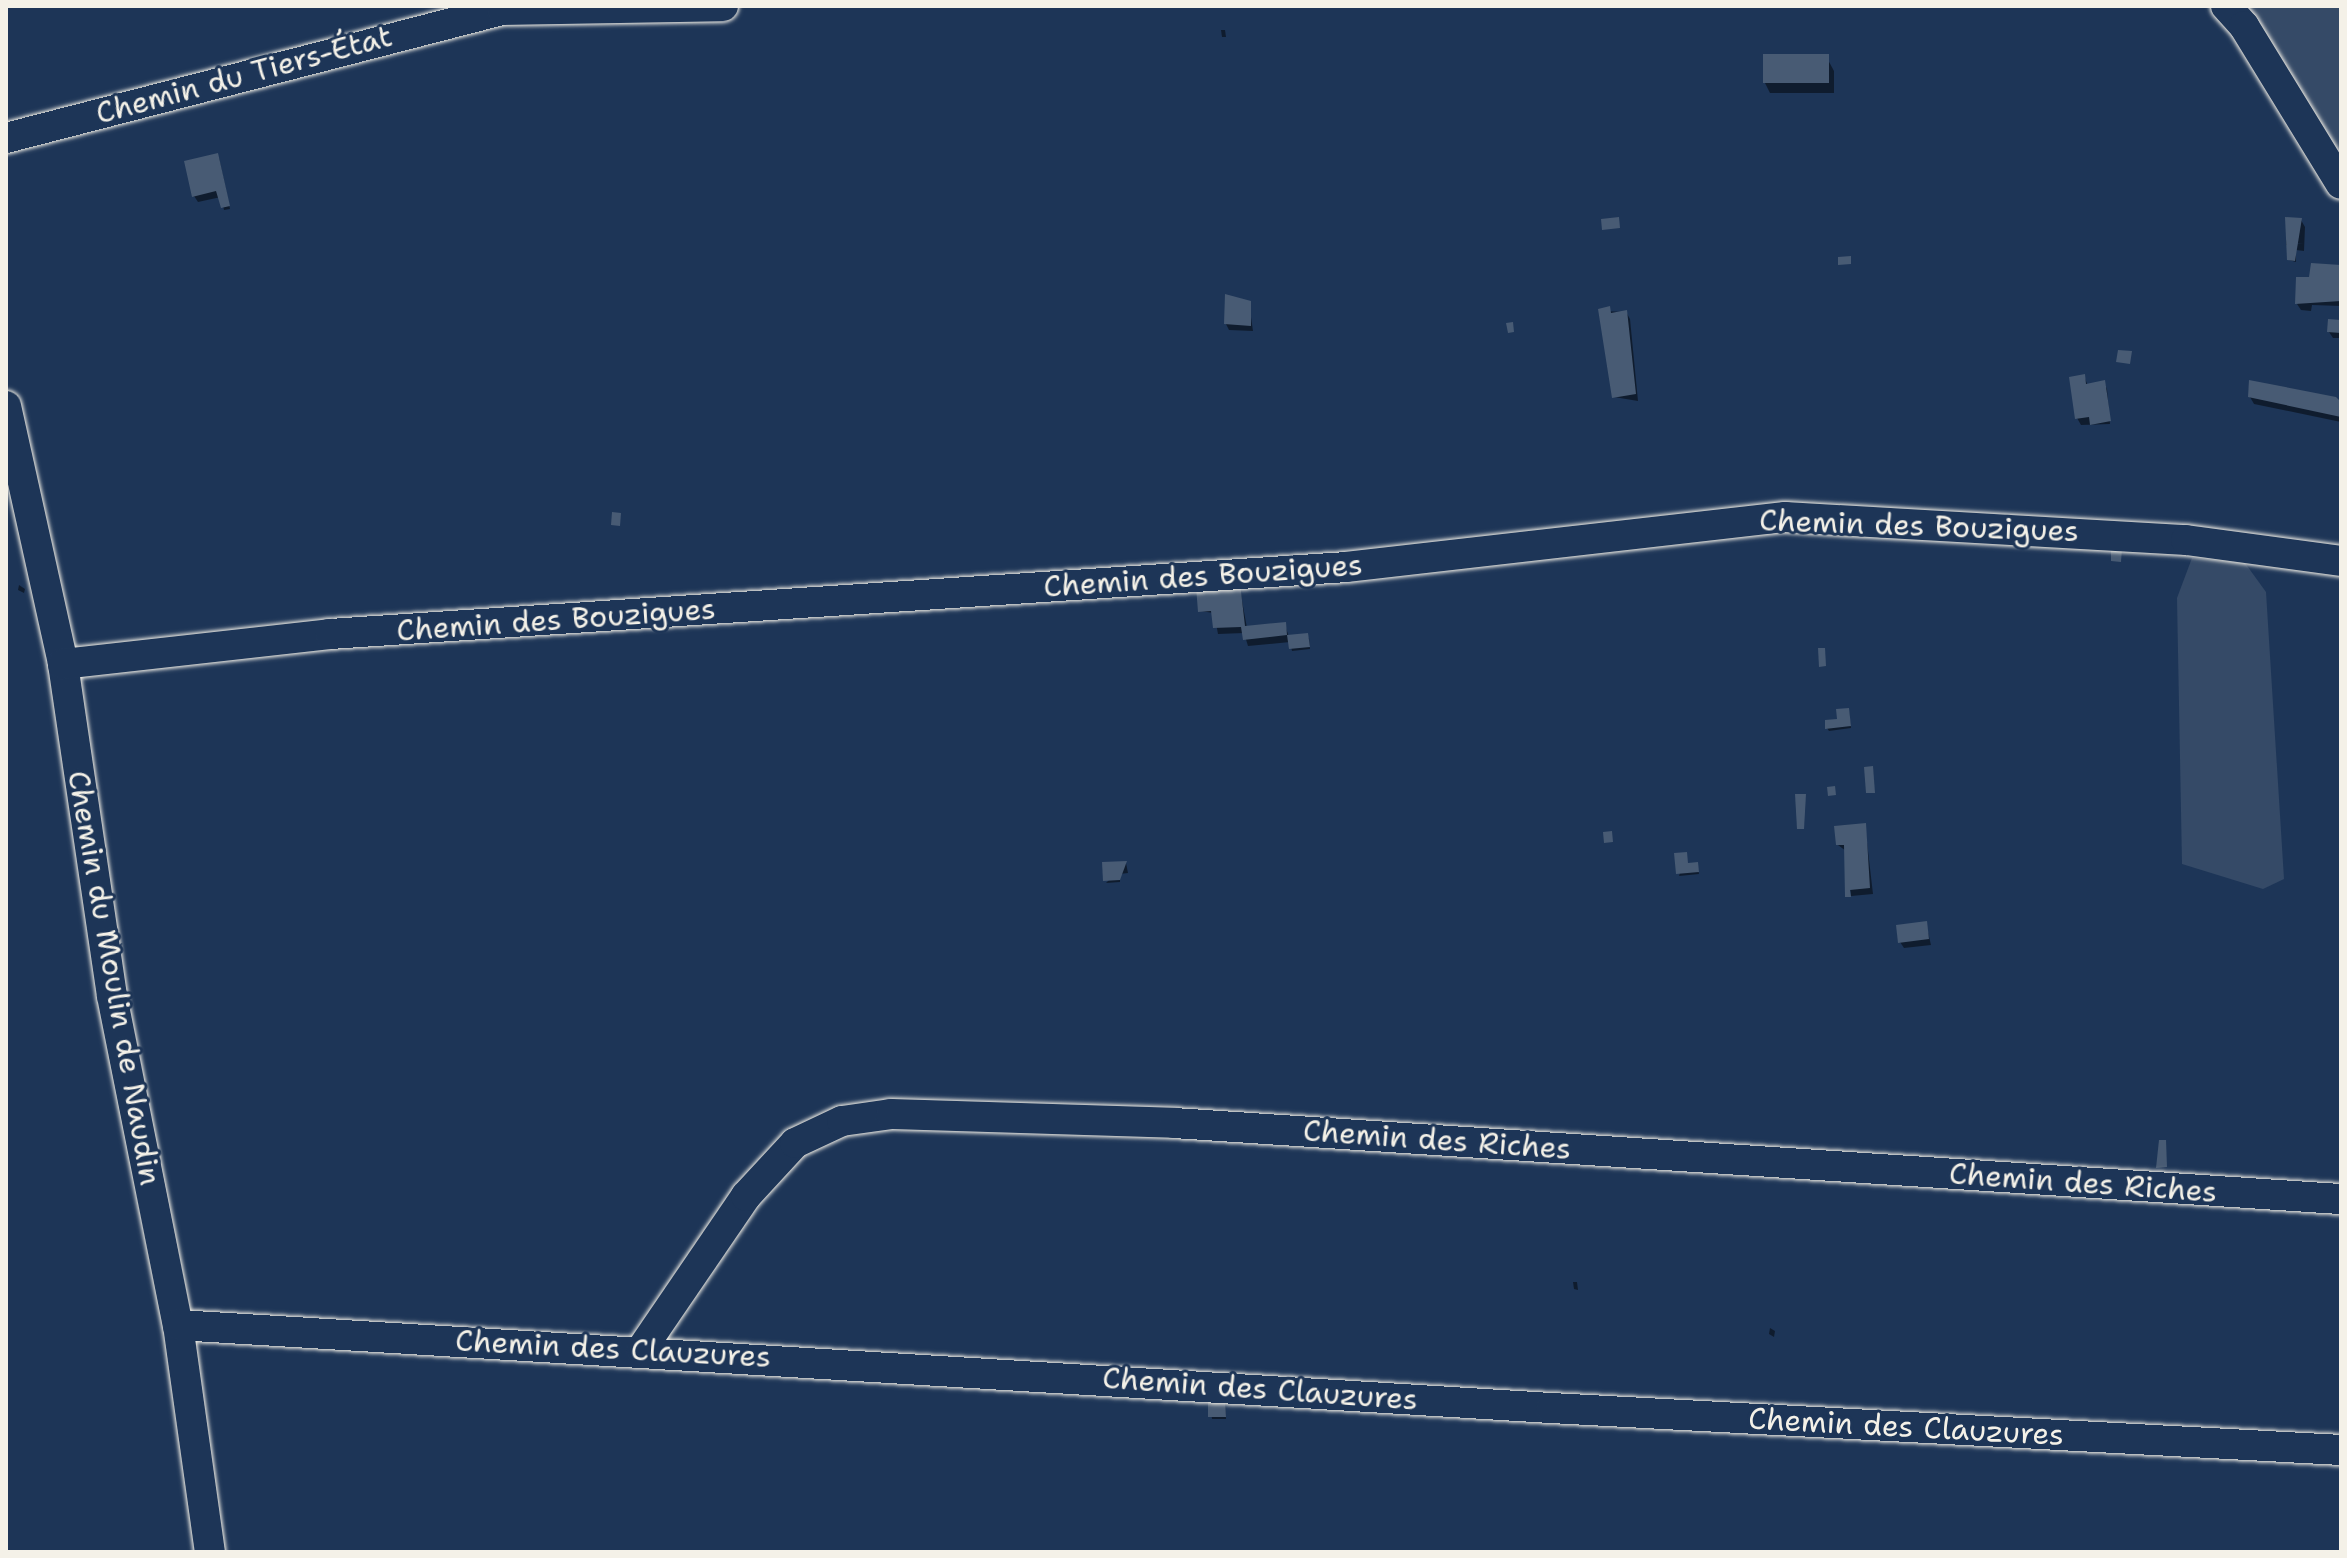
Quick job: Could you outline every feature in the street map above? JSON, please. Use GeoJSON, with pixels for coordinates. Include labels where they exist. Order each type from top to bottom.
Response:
{"type":"FeatureCollection","features":[{"type":"Feature","properties":{"kind":"street","name":"Chemin du Tiers-État"},"geometry":{"type":"LineString","coordinates":[[6,138],[502,10],[723,6]]}},
{"type":"Feature","properties":{"kind":"street"},"geometry":{"type":"LineString","coordinates":[[2226,6],[2244,26],[2341,184]]}},
{"type":"Feature","properties":{"kind":"street","name":"Chemin du Moulin de Naudin"},"geometry":{"type":"LineString","coordinates":[[6,406],[63,664],[112,996],[178,1325],[210,1552]]}},
{"type":"Feature","properties":{"kind":"street","name":"Chemin des Bouzigues"},"geometry":{"type":"LineString","coordinates":[[63,664],[330,634],[1346,567],[1785,517],[2174,539],[2341,561]]}},
{"type":"Feature","properties":{"kind":"street","name":"Chemin des Riches"},"geometry":{"type":"LineString","coordinates":[[641,1350],[746,1196],[795,1143],[842,1121],[891,1114],[1174,1123],[2341,1199]]}},
{"type":"Feature","properties":{"kind":"street","name":"Chemin des Clauzures"},"geometry":{"type":"LineString","coordinates":[[178,1325],[641,1350],[1551,1408],[2341,1450]]}},
{"type":"Feature","properties":{"kind":"shaded area"},"geometry":{"type":"Polygon","coordinates":[[[2242,6],[2341,6],[2341,163],[2242,6]]]}},
{"type":"Feature","properties":{"kind":"shaded area"},"geometry":{"type":"Polygon","coordinates":[[[2192,558],[2245,563],[2266,592],[2284,879],[2263,889],[2182,864],[2177,598],[2192,558]]]}},
{"type":"Feature","properties":{"kind":"building"},"geometry":{"type":"Polygon","coordinates":[[[1763,54],[1829,54],[1829,83],[1763,83],[1763,54]]]}},
{"type":"Feature","properties":{"kind":"building"},"geometry":{"type":"Polygon","coordinates":[[[218,153],[230,206],[221,208],[216,191],[192,197],[184,161],[218,153]]]}},
{"type":"Feature","properties":{"kind":"building"},"geometry":{"type":"Polygon","coordinates":[[[1619,217],[1620,228],[1602,230],[1601,219],[1619,217]]]}},
{"type":"Feature","properties":{"kind":"building"},"geometry":{"type":"Polygon","coordinates":[[[2285,217],[2302,218],[2295,261],[2287,260],[2285,217]]]}},
{"type":"Feature","properties":{"kind":"building"},"geometry":{"type":"Polygon","coordinates":[[[1851,256],[1851,264],[1838,265],[1838,257],[1851,256]]]}},
{"type":"Feature","properties":{"kind":"building"},"geometry":{"type":"Polygon","coordinates":[[[2311,263],[2341,265],[2341,301],[2295,304],[2296,277],[2309,277],[2311,263]]]}},
{"type":"Feature","properties":{"kind":"building"},"geometry":{"type":"Polygon","coordinates":[[[1225,294],[1251,301],[1251,326],[1224,324],[1225,294]]]}},
{"type":"Feature","properties":{"kind":"building"},"geometry":{"type":"Polygon","coordinates":[[[1610,306],[1611,313],[1627,310],[1636,394],[1612,398],[1598,309],[1610,306]]]}},
{"type":"Feature","properties":{"kind":"building"},"geometry":{"type":"Polygon","coordinates":[[[2328,319],[2341,320],[2341,333],[2327,332],[2328,319]]]}},
{"type":"Feature","properties":{"kind":"building"},"geometry":{"type":"Polygon","coordinates":[[[1513,322],[1514,332],[1508,333],[1506,323],[1513,322]]]}},
{"type":"Feature","properties":{"kind":"building"},"geometry":{"type":"Polygon","coordinates":[[[2118,350],[2132,351],[2130,364],[2116,362],[2118,350]]]}},
{"type":"Feature","properties":{"kind":"building"},"geometry":{"type":"Polygon","coordinates":[[[2085,374],[2086,384],[2105,380],[2111,421],[2090,425],[2089,417],[2075,419],[2069,377],[2085,374]]]}},
{"type":"Feature","properties":{"kind":"building"},"geometry":{"type":"Polygon","coordinates":[[[2249,380],[2336,397],[2341,402],[2341,417],[2248,397],[2249,380]]]}},
{"type":"Feature","properties":{"kind":"building"},"geometry":{"type":"Polygon","coordinates":[[[612,512],[621,513],[620,526],[611,525],[612,512]]]}},
{"type":"Feature","properties":{"kind":"building"},"geometry":{"type":"Polygon","coordinates":[[[2111,548],[2122,548],[2121,562],[2111,561],[2111,548]]]}},
{"type":"Feature","properties":{"kind":"building"},"geometry":{"type":"Polygon","coordinates":[[[1240,583],[1245,626],[1286,622],[1287,635],[1243,640],[1241,627],[1213,628],[1211,611],[1198,612],[1196,586],[1240,583]]]}},
{"type":"Feature","properties":{"kind":"building"},"geometry":{"type":"Polygon","coordinates":[[[1308,633],[1310,647],[1289,649],[1287,635],[1308,633]]]}},
{"type":"Feature","properties":{"kind":"building"},"geometry":{"type":"Polygon","coordinates":[[[1818,648],[1825,648],[1826,666],[1819,667],[1818,648]]]}},
{"type":"Feature","properties":{"kind":"building"},"geometry":{"type":"Polygon","coordinates":[[[1849,708],[1851,726],[1825,729],[1825,720],[1837,719],[1836,709],[1849,708]]]}},
{"type":"Feature","properties":{"kind":"building"},"geometry":{"type":"Polygon","coordinates":[[[1873,766],[1875,793],[1866,793],[1864,767],[1873,766]]]}},
{"type":"Feature","properties":{"kind":"building"},"geometry":{"type":"Polygon","coordinates":[[[1835,786],[1836,795],[1828,796],[1827,787],[1835,786]]]}},
{"type":"Feature","properties":{"kind":"building"},"geometry":{"type":"Polygon","coordinates":[[[1795,794],[1806,794],[1804,829],[1797,829],[1795,794]]]}},
{"type":"Feature","properties":{"kind":"building"},"geometry":{"type":"Polygon","coordinates":[[[1866,823],[1870,888],[1850,890],[1851,897],[1845,897],[1844,845],[1836,845],[1834,826],[1866,823]]]}},
{"type":"Feature","properties":{"kind":"building"},"geometry":{"type":"Polygon","coordinates":[[[1612,831],[1613,842],[1604,843],[1603,832],[1612,831]]]}},
{"type":"Feature","properties":{"kind":"building"},"geometry":{"type":"Polygon","coordinates":[[[1687,852],[1688,863],[1698,862],[1699,872],[1676,874],[1674,853],[1687,852]]]}},
{"type":"Feature","properties":{"kind":"building"},"geometry":{"type":"Polygon","coordinates":[[[1127,861],[1120,880],[1103,881],[1102,862],[1127,861]]]}},
{"type":"Feature","properties":{"kind":"building"},"geometry":{"type":"Polygon","coordinates":[[[1927,921],[1929,939],[1898,943],[1896,925],[1927,921]]]}},
{"type":"Feature","properties":{"kind":"building"},"geometry":{"type":"Polygon","coordinates":[[[2159,1140],[2166,1140],[2167,1167],[2156,1168],[2159,1140]]]}},
{"type":"Feature","properties":{"kind":"building"},"geometry":{"type":"Polygon","coordinates":[[[1225,1399],[1226,1417],[1208,1417],[1208,1400],[1225,1399]]]}}]}
